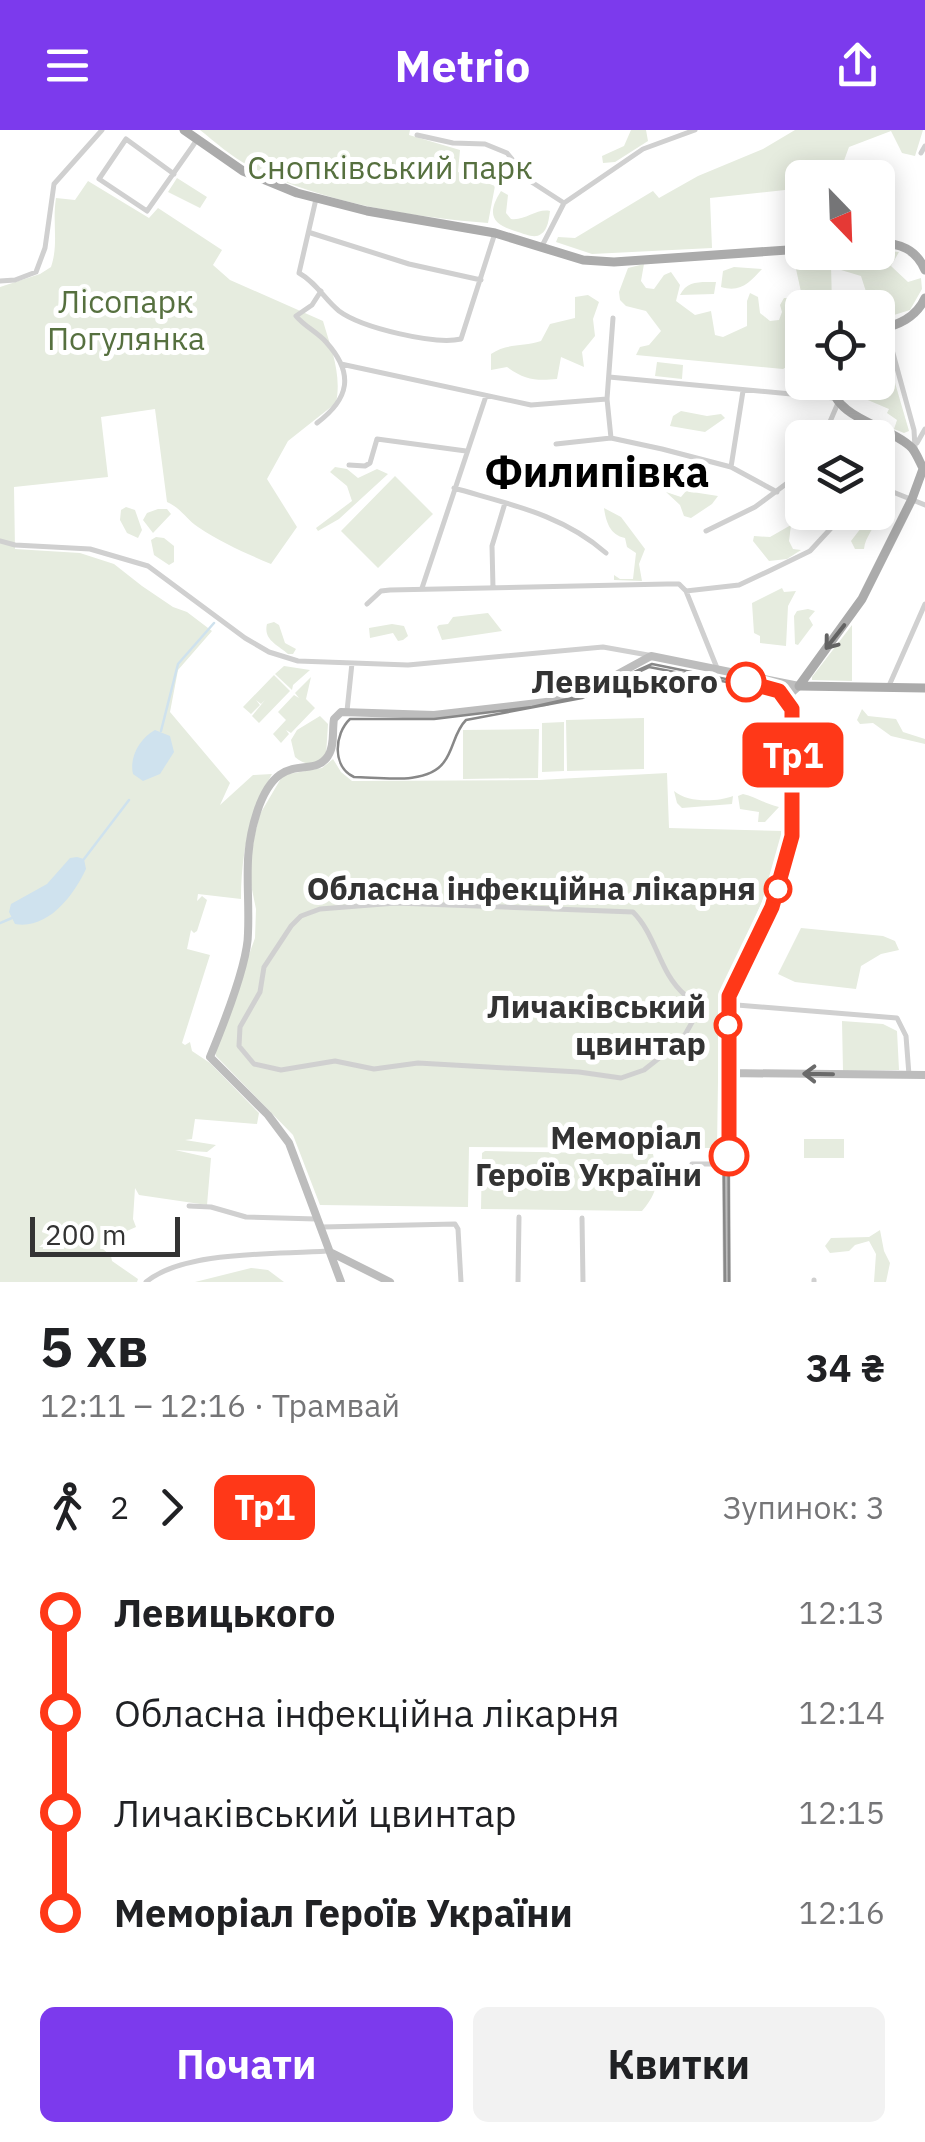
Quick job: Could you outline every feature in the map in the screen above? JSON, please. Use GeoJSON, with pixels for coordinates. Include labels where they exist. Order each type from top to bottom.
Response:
{"type":"FeatureCollection","features":[{"type":"Feature","properties":{"kind":"main road"},"geometry":{"type":"LineString","coordinates":[[184,130],[243,171],[316,199],[495,232],[599,262],[785,249]]}},
{"type":"Feature","properties":{"kind":"main road"},"geometry":{"type":"LineString","coordinates":[[895,245],[922,258],[925,270]]}},
{"type":"Feature","properties":{"kind":"main road"},"geometry":{"type":"LineString","coordinates":[[895,323],[915,314],[925,298]]}},
{"type":"Feature","properties":{"kind":"main road"},"geometry":{"type":"LineString","coordinates":[[800,686],[862,599],[924,471],[915,451],[836,400]]}},
{"type":"Feature","properties":{"kind":"main road"},"geometry":{"type":"LineString","coordinates":[[800,686],[925,688]]}},
{"type":"Feature","properties":{"kind":"street"},"geometry":{"type":"LineString","coordinates":[[0,281],[36,272],[45,248],[53,187],[102,130]]}},
{"type":"Feature","properties":{"kind":"street"},"geometry":{"type":"LineString","coordinates":[[542,246],[564,203],[643,149],[694,130]]}},
{"type":"Feature","properties":{"kind":"street"},"geometry":{"type":"LineString","coordinates":[[417,135],[453,143],[484,144],[507,153],[530,181],[564,203]]}},
{"type":"Feature","properties":{"kind":"street"},"geometry":{"type":"LineString","coordinates":[[174,174],[126,139],[99,179],[147,211],[174,174],[197,140]]}},
{"type":"Feature","properties":{"kind":"street"},"geometry":{"type":"LineString","coordinates":[[316,199],[300,273],[340,312],[418,339],[462,338],[495,232]]}},
{"type":"Feature","properties":{"kind":"street"},"geometry":{"type":"LineString","coordinates":[[311,233],[409,264],[480,280]]}},
{"type":"Feature","properties":{"kind":"street"},"geometry":{"type":"LineString","coordinates":[[318,424],[343,396],[345,377],[325,341],[296,316],[312,305],[321,290]]}},
{"type":"Feature","properties":{"kind":"street"},"geometry":{"type":"LineString","coordinates":[[611,438],[606,399],[613,318]]}},
{"type":"Feature","properties":{"kind":"street"},"geometry":{"type":"LineString","coordinates":[[340,364],[531,405],[606,399]]}},
{"type":"Feature","properties":{"kind":"street"},"geometry":{"type":"LineString","coordinates":[[895,370],[914,430],[915,451]]}},
{"type":"Feature","properties":{"kind":"street"},"geometry":{"type":"LineString","coordinates":[[609,377],[785,395]]}},
{"type":"Feature","properties":{"kind":"street"},"geometry":{"type":"LineString","coordinates":[[731,466],[743,391]]}},
{"type":"Feature","properties":{"kind":"street"},"geometry":{"type":"LineString","coordinates":[[421,589],[486,396]]}},
{"type":"Feature","properties":{"kind":"street"},"geometry":{"type":"LineString","coordinates":[[830,420],[836,400]]}},
{"type":"Feature","properties":{"kind":"street"},"geometry":{"type":"LineString","coordinates":[[915,451],[925,429]]}},
{"type":"Feature","properties":{"kind":"street"},"geometry":{"type":"LineString","coordinates":[[556,444],[611,438],[731,466],[777,492]]}},
{"type":"Feature","properties":{"kind":"street"},"geometry":{"type":"LineString","coordinates":[[349,464],[370,463],[376,439],[466,451]]}},
{"type":"Feature","properties":{"kind":"street"},"geometry":{"type":"LineString","coordinates":[[706,532],[785,486]]}},
{"type":"Feature","properties":{"kind":"street"},"geometry":{"type":"LineString","coordinates":[[454,488],[556,520],[606,553]]}},
{"type":"Feature","properties":{"kind":"street"},"geometry":{"type":"LineString","coordinates":[[895,493],[925,505]]}},
{"type":"Feature","properties":{"kind":"street"},"geometry":{"type":"LineString","coordinates":[[493,588],[492,546],[505,503]]}},
{"type":"Feature","properties":{"kind":"street"},"geometry":{"type":"LineString","coordinates":[[686,591],[738,585],[810,551],[829,530]]}},
{"type":"Feature","properties":{"kind":"street"},"geometry":{"type":"LineString","coordinates":[[0,541],[15,546],[90,549],[148,566],[268,652],[298,661],[448,662],[602,647],[800,686]]}},
{"type":"Feature","properties":{"kind":"street"},"geometry":{"type":"LineString","coordinates":[[367,604],[381,591],[675,584],[686,591],[718,672]]}},
{"type":"Feature","properties":{"kind":"street"},"geometry":{"type":"LineString","coordinates":[[888,688],[925,604]]}},
{"type":"Feature","properties":{"kind":"street"},"geometry":{"type":"LineString","coordinates":[[340,1282],[285,1136],[210,1057],[246,949],[245,880],[257,810],[278,773],[315,766],[327,758],[335,716],[347,711],[434,715],[546,702],[596,686],[651,656]]}},
{"type":"Feature","properties":{"kind":"street"},"geometry":{"type":"LineString","coordinates":[[347,711],[352,664]]}},
{"type":"Feature","properties":{"kind":"street"},"geometry":{"type":"LineString","coordinates":[[727,1282],[725,1004],[731,984],[770,908],[788,844],[790,694],[800,686]]}},
{"type":"Feature","properties":{"kind":"street"},"geometry":{"type":"LineString","coordinates":[[684,995],[664,969],[656,946],[633,912],[396,902],[320,909],[302,916],[291,926],[264,967],[260,992],[240,1026],[239,1046],[254,1064],[281,1070],[334,1060],[374,1069],[418,1062],[621,1078],[644,1070],[682,1040],[696,1017]]}},
{"type":"Feature","properties":{"kind":"street"},"geometry":{"type":"LineString","coordinates":[[725,1004],[896,1018],[906,1036],[909,1074]]}},
{"type":"Feature","properties":{"kind":"street"},"geometry":{"type":"LineString","coordinates":[[726,1073],[925,1075]]}},
{"type":"Feature","properties":{"kind":"street"},"geometry":{"type":"LineString","coordinates":[[692,1164],[727,1164]]}},
{"type":"Feature","properties":{"kind":"street"},"geometry":{"type":"LineString","coordinates":[[189,1206],[246,1217],[318,1223],[455,1224],[461,1282]]}},
{"type":"Feature","properties":{"kind":"street"},"geometry":{"type":"LineString","coordinates":[[518,1217],[518,1282]]}},
{"type":"Feature","properties":{"kind":"street"},"geometry":{"type":"LineString","coordinates":[[582,1218],[583,1282]]}},
{"type":"Feature","properties":{"kind":"street"},"geometry":{"type":"LineString","coordinates":[[146,1282],[163,1270],[190,1261],[330,1252],[390,1282]]}},
{"type":"Feature","properties":{"kind":"green space","name":"Снопківський парк"},"geometry":{"type":"Polygon","coordinates":[[[200,130],[410,130],[409,135],[460,150],[458,172],[495,186],[488,223],[397,212],[305,189],[249,166],[200,130]]]}},
{"type":"Feature","properties":{"kind":"green space"},"geometry":{"type":"Polygon","coordinates":[[[631,130],[646,130],[648,141],[615,162],[603,163],[602,156],[624,146],[631,130]]]}},
{"type":"Feature","properties":{"kind":"green space","name":"Снопківський парк"},"geometry":{"type":"Polygon","coordinates":[[[795,130],[923,130],[915,156],[902,153],[891,131],[849,147],[844,160],[785,160],[785,190],[710,198],[712,248],[592,254],[556,242],[558,237],[575,238],[653,191],[659,198],[698,176],[763,149],[795,130]]]}},
{"type":"Feature","properties":{"kind":"green space"},"geometry":{"type":"Polygon","coordinates":[[[177,178],[207,197],[200,208],[168,192],[177,178]]]}},
{"type":"Feature","properties":{"kind":"green space","name":"Лісопарк Погулянка"},"geometry":{"type":"Polygon","coordinates":[[[88,181],[149,218],[158,208],[222,250],[213,265],[230,280],[323,321],[338,382],[336,403],[288,441],[267,479],[297,527],[271,564],[207,533],[167,502],[155,409],[101,417],[108,477],[14,487],[15,549],[80,553],[114,564],[212,631],[178,670],[170,712],[230,783],[220,805],[253,775],[272,774],[248,835],[241,899],[198,894],[197,901],[202,896],[207,900],[197,931],[191,930],[187,949],[210,955],[182,1043],[190,1042],[192,1051],[210,1063],[259,1113],[257,1124],[195,1119],[192,1139],[185,1140],[216,1145],[207,1152],[175,1150],[211,1158],[207,1205],[139,1195],[135,1188],[136,1227],[111,1238],[103,1249],[137,1282],[0,1282],[0,287],[51,267],[56,198],[75,200],[88,181]]]}},
{"type":"Feature","properties":{"kind":"green space"},"geometry":{"type":"Polygon","coordinates":[[[501,191],[508,195],[506,213],[511,219],[550,211],[543,232],[530,236],[498,223],[493,213],[501,191]]]}},
{"type":"Feature","properties":{"kind":"green space"},"geometry":{"type":"Polygon","coordinates":[[[644,264],[641,281],[646,288],[654,289],[671,272],[680,285],[676,301],[695,315],[711,311],[715,335],[723,337],[747,326],[750,293],[758,297],[760,313],[770,321],[779,320],[785,298],[785,368],[636,355],[640,347],[649,345],[661,331],[646,311],[626,306],[620,300],[628,268],[644,264]]]}},
{"type":"Feature","properties":{"kind":"green space"},"geometry":{"type":"Polygon","coordinates":[[[734,267],[762,269],[740,287],[721,287],[723,271],[734,267]]]}},
{"type":"Feature","properties":{"kind":"green space"},"geometry":{"type":"Polygon","coordinates":[[[796,270],[831,270],[832,290],[801,290],[796,270]]]}},
{"type":"Feature","properties":{"kind":"green space"},"geometry":{"type":"Polygon","coordinates":[[[841,270],[895,270],[908,282],[921,278],[922,289],[910,310],[895,315],[895,290],[865,290],[861,276],[841,270]]]}},
{"type":"Feature","properties":{"kind":"green space"},"geometry":{"type":"Polygon","coordinates":[[[716,282],[714,294],[680,295],[691,284],[716,282]]]}},
{"type":"Feature","properties":{"kind":"green space"},"geometry":{"type":"Polygon","coordinates":[[[588,295],[599,302],[593,319],[595,336],[582,352],[584,367],[561,357],[557,379],[550,380],[525,377],[507,367],[491,370],[491,354],[541,341],[550,324],[575,318],[575,297],[588,295]]]}},
{"type":"Feature","properties":{"kind":"green space"},"geometry":{"type":"Polygon","coordinates":[[[657,362],[683,365],[682,379],[655,376],[657,362]]]}},
{"type":"Feature","properties":{"kind":"green space"},"geometry":{"type":"Polygon","coordinates":[[[895,383],[909,431],[895,429],[897,420],[887,413],[889,409],[868,400],[895,400],[895,383]]]}},
{"type":"Feature","properties":{"kind":"green space"},"geometry":{"type":"Polygon","coordinates":[[[681,411],[707,416],[721,414],[725,418],[705,432],[670,426],[673,416],[681,411]]]}},
{"type":"Feature","properties":{"kind":"green space"},"geometry":{"type":"Polygon","coordinates":[[[335,467],[347,469],[358,478],[377,469],[388,474],[339,519],[318,531],[316,528],[352,501],[347,486],[330,472],[335,467]]]}},
{"type":"Feature","properties":{"kind":"green space"},"geometry":{"type":"Polygon","coordinates":[[[395,476],[433,514],[378,568],[341,531],[395,476]]]}},
{"type":"Feature","properties":{"kind":"green space"},"geometry":{"type":"Polygon","coordinates":[[[686,491],[718,496],[691,518],[684,516],[680,505],[666,492],[681,497],[686,491]]]}},
{"type":"Feature","properties":{"kind":"green space"},"geometry":{"type":"Polygon","coordinates":[[[604,508],[621,517],[645,549],[639,564],[642,581],[614,580],[614,575],[633,579],[636,553],[627,547],[625,538],[612,531],[604,508]]]}},
{"type":"Feature","properties":{"kind":"green space"},"geometry":{"type":"Polygon","coordinates":[[[167,509],[171,514],[153,533],[143,520],[147,513],[167,509]]]}},
{"type":"Feature","properties":{"kind":"green space"},"geometry":{"type":"Polygon","coordinates":[[[121,510],[135,510],[142,530],[138,538],[127,533],[120,520],[121,510]]]}},
{"type":"Feature","properties":{"kind":"green space"},"geometry":{"type":"Polygon","coordinates":[[[785,528],[790,530],[793,549],[801,550],[787,559],[769,561],[753,541],[754,536],[770,537],[785,528]]]}},
{"type":"Feature","properties":{"kind":"green space"},"geometry":{"type":"Polygon","coordinates":[[[859,530],[872,530],[864,549],[855,549],[851,541],[859,530]]]}},
{"type":"Feature","properties":{"kind":"green space"},"geometry":{"type":"Polygon","coordinates":[[[156,537],[174,546],[174,562],[169,565],[154,555],[151,540],[156,537]]]}},
{"type":"Feature","properties":{"kind":"green space"},"geometry":{"type":"Polygon","coordinates":[[[782,588],[784,592],[796,591],[788,606],[786,646],[760,643],[760,636],[754,633],[752,603],[782,588]]]}},
{"type":"Feature","properties":{"kind":"green space"},"geometry":{"type":"Polygon","coordinates":[[[797,611],[815,611],[809,618],[813,625],[798,645],[794,616],[797,611]]]}},
{"type":"Feature","properties":{"kind":"green space"},"geometry":{"type":"Polygon","coordinates":[[[488,613],[502,631],[442,640],[439,625],[448,624],[453,617],[488,613]]]}},
{"type":"Feature","properties":{"kind":"green space"},"geometry":{"type":"Polygon","coordinates":[[[267,624],[279,625],[285,643],[296,649],[293,654],[269,638],[267,624]]]}},
{"type":"Feature","properties":{"kind":"green space"},"geometry":{"type":"Polygon","coordinates":[[[852,625],[852,681],[812,680],[812,677],[852,625]]]}},
{"type":"Feature","properties":{"kind":"green space"},"geometry":{"type":"Polygon","coordinates":[[[404,626],[408,636],[398,641],[393,633],[370,638],[369,628],[404,626]]]}},
{"type":"Feature","properties":{"kind":"green space"},"geometry":{"type":"Polygon","coordinates":[[[284,666],[310,670],[292,690],[275,674],[284,666]]]}},
{"type":"Feature","properties":{"kind":"green space"},"geometry":{"type":"Polygon","coordinates":[[[274,675],[290,691],[259,723],[252,716],[265,700],[261,704],[256,700],[260,705],[251,714],[243,707],[274,675]]]}},
{"type":"Feature","properties":{"kind":"green space"},"geometry":{"type":"Polygon","coordinates":[[[311,677],[306,699],[315,708],[291,733],[286,730],[289,734],[281,743],[273,734],[286,720],[278,712],[294,695],[299,698],[295,693],[311,677]]]}},
{"type":"Feature","properties":{"kind":"green space"},"geometry":{"type":"Polygon","coordinates":[[[862,709],[868,716],[896,719],[903,732],[925,739],[925,744],[891,736],[873,723],[860,724],[857,720],[862,709]]]}},
{"type":"Feature","properties":{"kind":"green space"},"geometry":{"type":"Polygon","coordinates":[[[320,716],[328,724],[326,755],[315,762],[303,762],[295,757],[291,740],[297,730],[320,716]]]}},
{"type":"Feature","properties":{"kind":"green space"},"geometry":{"type":"Polygon","coordinates":[[[644,718],[644,769],[567,771],[566,720],[644,718]]]}},
{"type":"Feature","properties":{"kind":"green space"},"geometry":{"type":"Polygon","coordinates":[[[564,722],[564,771],[542,772],[542,723],[564,722]]]}},
{"type":"Feature","properties":{"kind":"green space"},"geometry":{"type":"Polygon","coordinates":[[[539,729],[538,778],[463,779],[463,730],[539,729]]]}},
{"type":"Feature","properties":{"kind":"green space","name":"Личаківський цвинтар"},"geometry":{"type":"Polygon","coordinates":[[[333,759],[352,781],[539,780],[667,773],[669,828],[784,831],[771,881],[723,991],[719,1013],[717,1148],[469,1147],[468,1207],[320,1205],[293,1135],[216,1056],[215,1049],[255,938],[256,909],[249,875],[260,814],[283,775],[322,768],[333,759]]]}},
{"type":"Feature","properties":{"kind":"green space"},"geometry":{"type":"Polygon","coordinates":[[[674,791],[703,800],[733,796],[732,804],[682,808],[674,791]]]}},
{"type":"Feature","properties":{"kind":"green space"},"geometry":{"type":"Polygon","coordinates":[[[743,794],[779,807],[765,822],[758,822],[759,812],[740,809],[738,796],[743,794]]]}},
{"type":"Feature","properties":{"kind":"green space"},"geometry":{"type":"Polygon","coordinates":[[[801,928],[883,936],[895,941],[899,950],[881,954],[861,966],[856,989],[795,982],[778,974],[801,928]]]}},
{"type":"Feature","properties":{"kind":"green space"},"geometry":{"type":"Polygon","coordinates":[[[842,1021],[883,1024],[897,1031],[899,1070],[843,1071],[842,1021]]]}},
{"type":"Feature","properties":{"kind":"green space"},"geometry":{"type":"Polygon","coordinates":[[[804,1139],[844,1139],[844,1158],[804,1158],[804,1139]]]}},
{"type":"Feature","properties":{"kind":"green space"},"geometry":{"type":"Polygon","coordinates":[[[485,1151],[653,1154],[656,1184],[642,1211],[481,1209],[485,1151]]]}},
{"type":"Feature","properties":{"kind":"green space"},"geometry":{"type":"Polygon","coordinates":[[[880,1230],[890,1263],[886,1282],[874,1282],[876,1254],[869,1241],[849,1251],[830,1253],[825,1246],[831,1238],[869,1237],[880,1230]]]}},
{"type":"Feature","properties":{"kind":"green space"},"geometry":{"type":"Polygon","coordinates":[[[251,1268],[268,1270],[284,1282],[195,1282],[251,1268]]]}},
{"type":"Feature","properties":{"kind":"water"},"geometry":{"type":"Polygon","coordinates":[[[155,730],[170,736],[174,752],[160,774],[143,781],[133,774],[134,755],[140,743],[155,730]]]}},
{"type":"Feature","properties":{"kind":"water"},"geometry":{"type":"Polygon","coordinates":[[[70,858],[84,859],[86,869],[67,899],[38,922],[15,924],[9,912],[11,904],[47,884],[70,858]]]}},
{"type":"Feature","properties":{"kind":"waterway"},"geometry":{"type":"LineString","coordinates":[[161,731],[178,664],[214,623]]}},
{"type":"Feature","properties":{"kind":"waterway"},"geometry":{"type":"LineString","coordinates":[[84,859],[129,800]]}},
{"type":"Feature","properties":{"kind":"waterway"},"geometry":{"type":"LineString","coordinates":[[0,923],[12,918]]}},
{"type":"Feature","properties":{"kind":"tram line"},"geometry":{"type":"LineString","coordinates":[[725,1282],[722,1009],[730,982],[769,904],[782,858],[789,787],[790,715],[786,703],[764,690],[649,667],[582,698],[466,720],[436,770],[402,779],[354,777],[347,772],[339,758],[338,741],[350,719],[434,719],[532,707],[581,696],[652,664],[775,689],[787,699],[793,715],[793,764],[786,858],[772,906],[735,979],[728,1004],[729,1282]]}},
{"type":"Feature","properties":{"kind":"tram line","name":"Тр1"},"geometry":{"type":"LineString","coordinates":[[729,1156],[729,996],[772,907],[792,836],[792,709],[779,691],[746,682]]}},
{"type":"Feature","properties":{"kind":"place","name":"Левицького"},"geometry":{"type":"Point","coordinates":[746,682]}},
{"type":"Feature","properties":{"kind":"place","name":"Обласна інфекційна лікарня"},"geometry":{"type":"Point","coordinates":[778,889]}},
{"type":"Feature","properties":{"kind":"place","name":"Личаківський цвинтар"},"geometry":{"type":"Point","coordinates":[728,1025]}},
{"type":"Feature","properties":{"kind":"place","name":"Меморіал Героїв України"},"geometry":{"type":"Point","coordinates":[729,1156]}},
{"type":"Feature","properties":{"kind":"district","name":"Филипівка"},"geometry":{"type":"Point","coordinates":[597,472]}}]}
